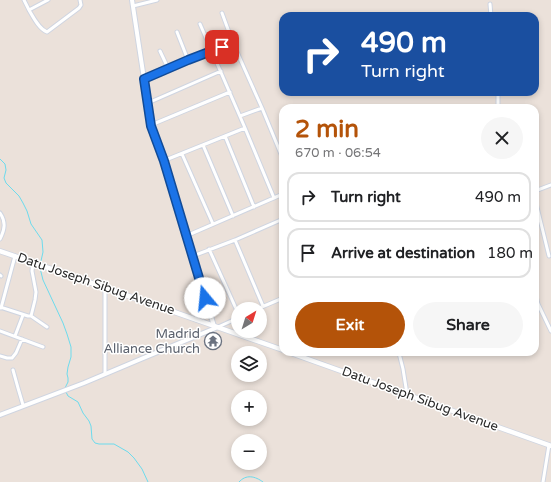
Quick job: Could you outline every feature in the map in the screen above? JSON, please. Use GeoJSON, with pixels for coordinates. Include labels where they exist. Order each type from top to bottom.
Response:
{"type":"FeatureCollection","features":[{"type":"Feature","properties":{"kind":"main road","name":"Datu Joseph Sibug Avenue"},"geometry":{"type":"LineString","coordinates":[[0,250],[279,349]]}},
{"type":"Feature","properties":{"kind":"main road","name":"Datu Joseph Sibug Avenue"},"geometry":{"type":"LineString","coordinates":[[299,356],[550,445]]}},
{"type":"Feature","properties":{"kind":"street"},"geometry":{"type":"LineString","coordinates":[[24,0],[40,28],[47,32],[79,8],[81,4],[80,0]]}},
{"type":"Feature","properties":{"kind":"street"},"geometry":{"type":"LineString","coordinates":[[29,10],[48,0]]}},
{"type":"Feature","properties":{"kind":"street"},"geometry":{"type":"LineString","coordinates":[[132,0],[151,126],[164,161],[186,236],[216,327]]}},
{"type":"Feature","properties":{"kind":"street"},"geometry":{"type":"LineString","coordinates":[[133,6],[157,0]]}},
{"type":"Feature","properties":{"kind":"street"},"geometry":{"type":"LineString","coordinates":[[490,4],[491,12]]}},
{"type":"Feature","properties":{"kind":"street"},"geometry":{"type":"LineString","coordinates":[[222,13],[233,43],[279,149]]}},
{"type":"Feature","properties":{"kind":"street"},"geometry":{"type":"LineString","coordinates":[[200,24],[274,198]]}},
{"type":"Feature","properties":{"kind":"street"},"geometry":{"type":"LineString","coordinates":[[177,32],[188,60]]}},
{"type":"Feature","properties":{"kind":"street"},"geometry":{"type":"LineString","coordinates":[[144,79],[233,43]]}},
{"type":"Feature","properties":{"kind":"street"},"geometry":{"type":"LineString","coordinates":[[160,51],[168,68]]}},
{"type":"Feature","properties":{"kind":"street"},"geometry":{"type":"LineString","coordinates":[[148,103],[221,71]]}},
{"type":"Feature","properties":{"kind":"street"},"geometry":{"type":"LineString","coordinates":[[151,126],[230,92]]}},
{"type":"Feature","properties":{"kind":"street"},"geometry":{"type":"LineString","coordinates":[[240,116],[262,108]]}},
{"type":"Feature","properties":{"kind":"street"},"geometry":{"type":"LineString","coordinates":[[164,161],[245,128]]}},
{"type":"Feature","properties":{"kind":"street"},"geometry":{"type":"LineString","coordinates":[[225,136],[254,207]]}},
{"type":"Feature","properties":{"kind":"street"},"geometry":{"type":"LineString","coordinates":[[203,145],[233,216]]}},
{"type":"Feature","properties":{"kind":"street"},"geometry":{"type":"LineString","coordinates":[[182,154],[213,224]]}},
{"type":"Feature","properties":{"kind":"street"},"geometry":{"type":"LineString","coordinates":[[539,190],[551,185]]}},
{"type":"Feature","properties":{"kind":"street"},"geometry":{"type":"LineString","coordinates":[[186,236],[279,196]]}},
{"type":"Feature","properties":{"kind":"street"},"geometry":{"type":"LineString","coordinates":[[0,213],[5,224],[0,239]]}},
{"type":"Feature","properties":{"kind":"street"},"geometry":{"type":"LineString","coordinates":[[193,256],[235,240],[279,220]]}},
{"type":"Feature","properties":{"kind":"street"},"geometry":{"type":"LineString","coordinates":[[539,222],[548,256]]}},
{"type":"Feature","properties":{"kind":"street"},"geometry":{"type":"LineString","coordinates":[[235,240],[261,302]]}},
{"type":"Feature","properties":{"kind":"street"},"geometry":{"type":"LineString","coordinates":[[210,249],[233,302]]}},
{"type":"Feature","properties":{"kind":"street"},"geometry":{"type":"LineString","coordinates":[[15,256],[0,307],[23,315],[31,316],[47,327]]}},
{"type":"Feature","properties":{"kind":"street"},"geometry":{"type":"LineString","coordinates":[[31,316],[36,292],[32,271],[33,262]]}},
{"type":"Feature","properties":{"kind":"street"},"geometry":{"type":"LineString","coordinates":[[105,288],[105,374]]}},
{"type":"Feature","properties":{"kind":"street"},"geometry":{"type":"LineString","coordinates":[[267,304],[279,300]]}},
{"type":"Feature","properties":{"kind":"street"},"geometry":{"type":"LineString","coordinates":[[539,306],[551,331]]}},
{"type":"Feature","properties":{"kind":"street"},"geometry":{"type":"LineString","coordinates":[[15,336],[23,315]]}},
{"type":"Feature","properties":{"kind":"street"},"geometry":{"type":"LineString","coordinates":[[0,415],[105,374],[231,321]]}},
{"type":"Feature","properties":{"kind":"street"},"geometry":{"type":"LineString","coordinates":[[0,331],[43,347]]}},
{"type":"Feature","properties":{"kind":"street"},"geometry":{"type":"LineString","coordinates":[[0,356],[12,358],[16,353],[22,339]]}},
{"type":"Feature","properties":{"kind":"street"},"geometry":{"type":"LineString","coordinates":[[400,356],[407,394]]}},
{"type":"Feature","properties":{"kind":"street"},"geometry":{"type":"LineString","coordinates":[[13,370],[23,405]]}},
{"type":"Feature","properties":{"kind":"street"},"geometry":{"type":"LineString","coordinates":[[543,482],[550,445]]}},
{"type":"Feature","properties":{"kind":"waterway"},"geometry":{"type":"LineString","coordinates":[[0,159],[5,164],[6,170],[4,178],[6,183],[19,196],[27,211],[31,224],[42,240],[43,252],[41,261]]}},
{"type":"Feature","properties":{"kind":"waterway"},"geometry":{"type":"LineString","coordinates":[[40,268],[43,280],[63,323],[71,347],[71,357],[67,374],[68,382],[65,388]]}},
{"type":"Feature","properties":{"kind":"waterway"},"geometry":{"type":"LineString","coordinates":[[66,392],[68,396],[78,402],[89,421],[92,439],[95,443],[114,444],[128,452],[142,469],[148,482]]}},
{"type":"Feature","properties":{"kind":"waterway"},"geometry":{"type":"LineString","coordinates":[[239,482],[248,477],[257,478],[263,482]]}},
{"type":"Feature","properties":{"kind":"place","name":"Madrid Alliance Church"},"geometry":{"type":"Point","coordinates":[213,341]}},
{"type":"Feature","properties":{"kind":"route"},"geometry":{"type":"LineString","coordinates":[[205,298],[164,161],[151,126],[144,79],[222,47]]}}]}
